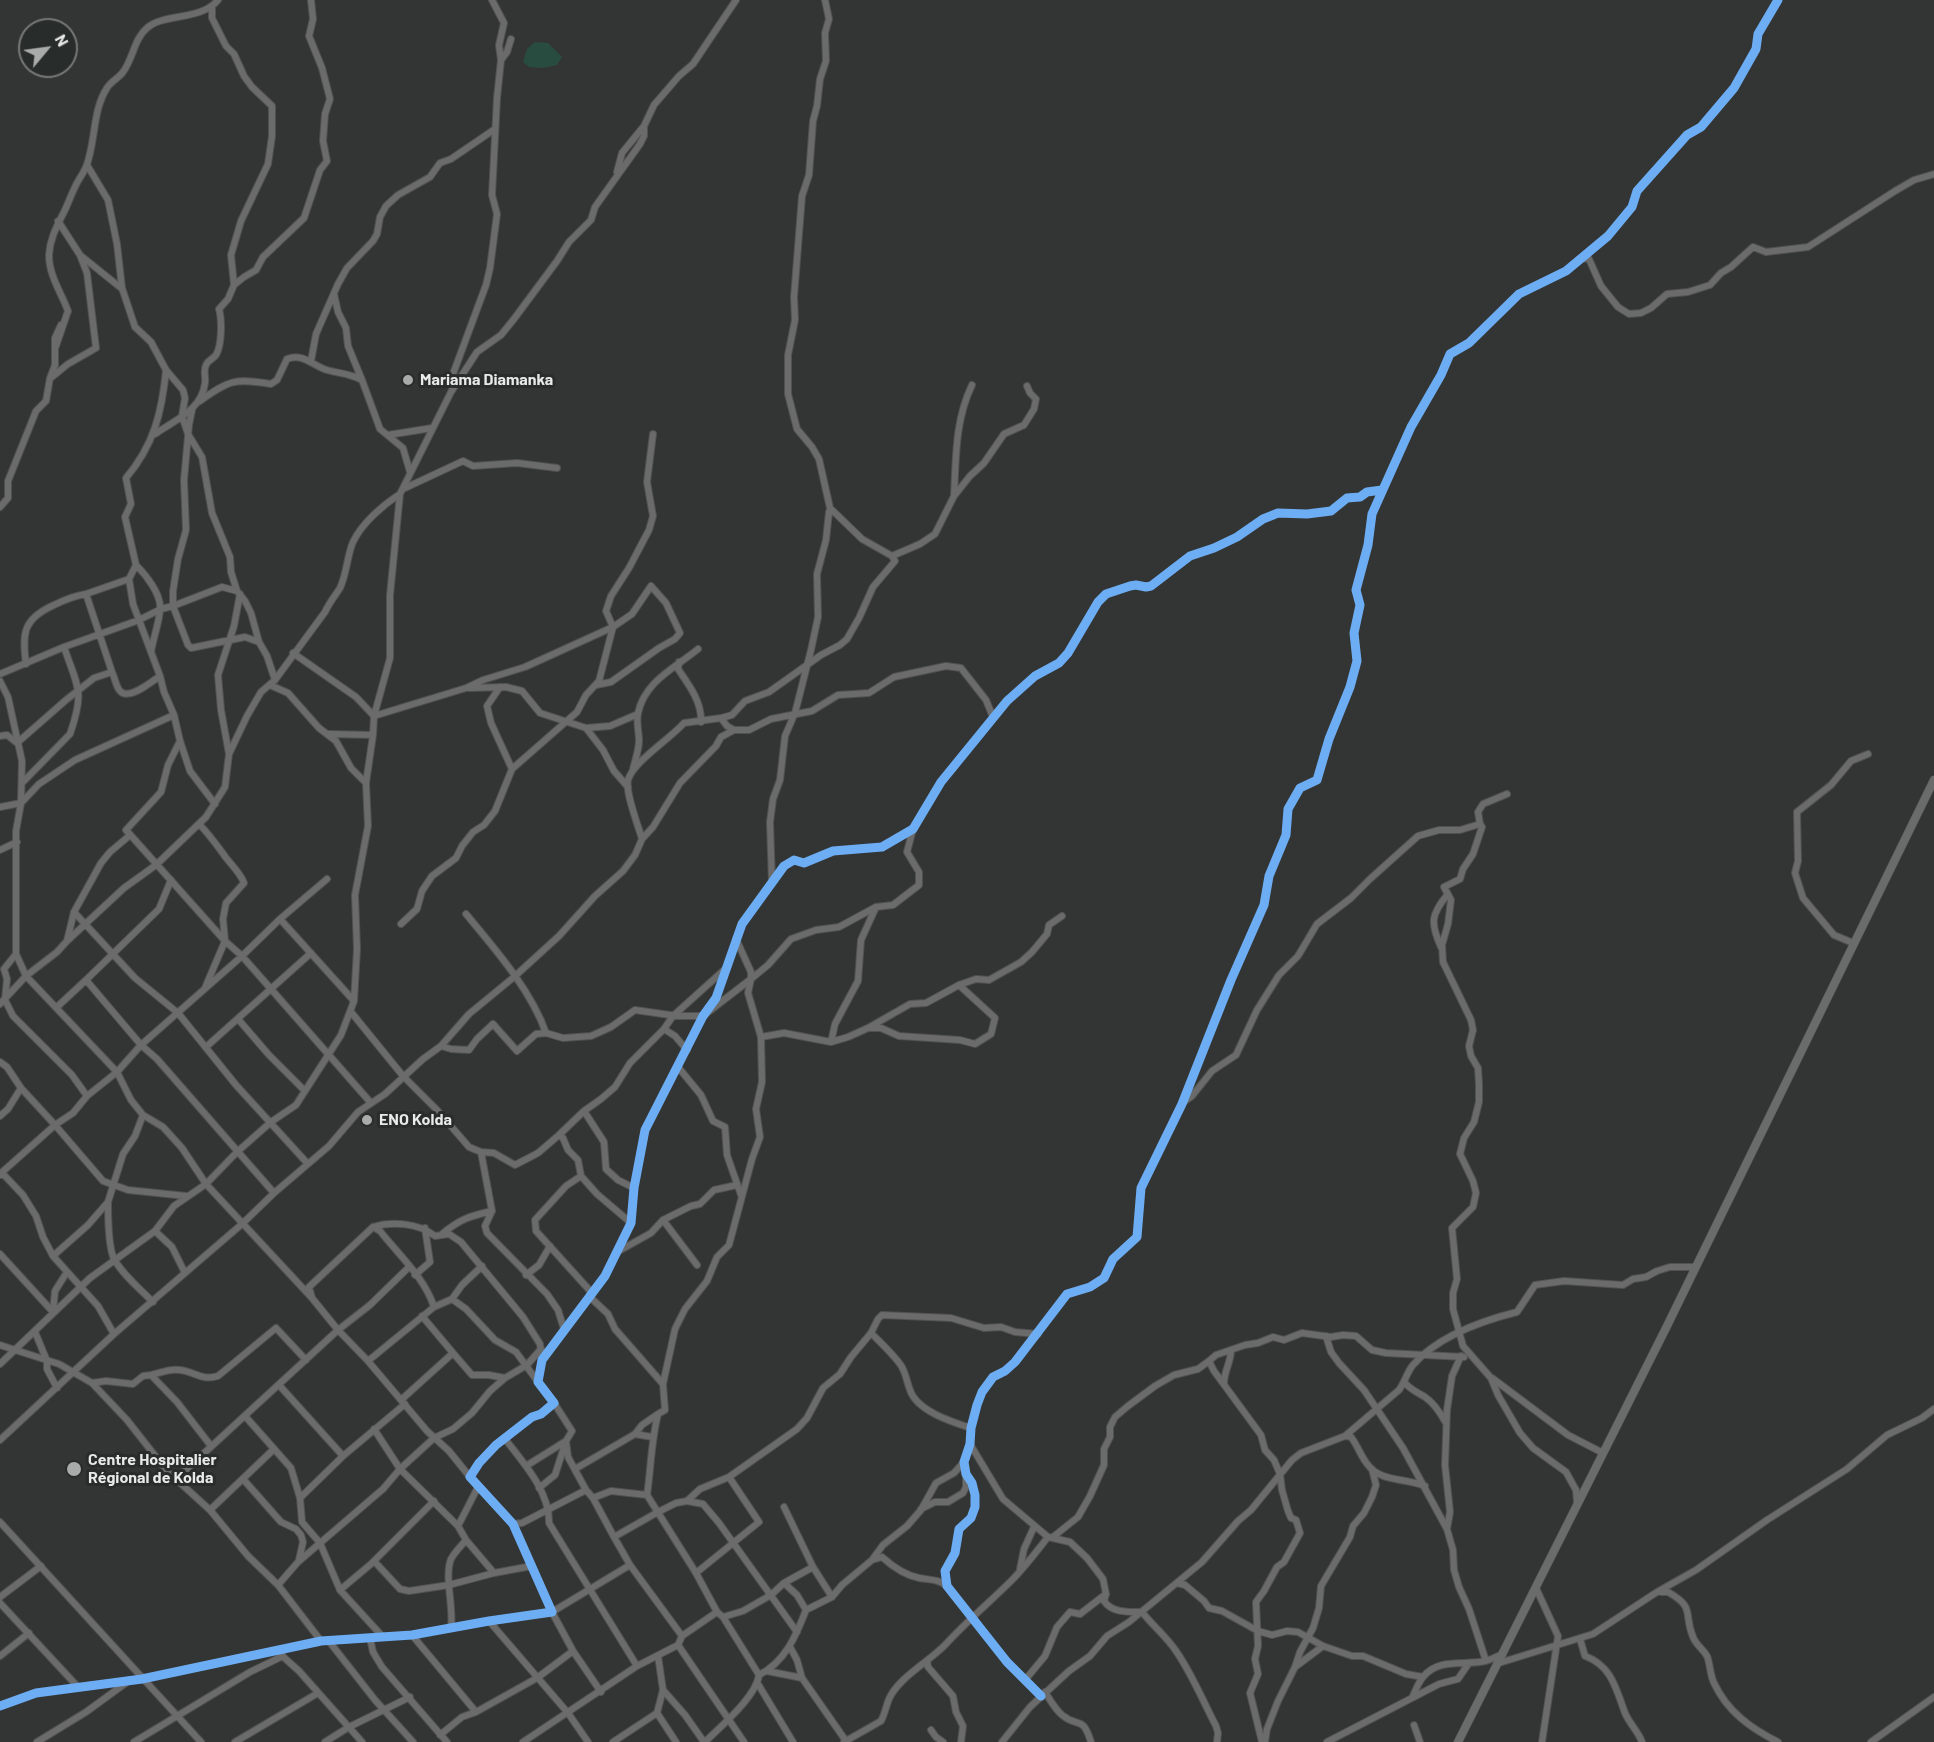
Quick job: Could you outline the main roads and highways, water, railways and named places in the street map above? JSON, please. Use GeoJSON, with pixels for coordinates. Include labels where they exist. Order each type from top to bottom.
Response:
{"type":"FeatureCollection","features":[{"type":"Feature","properties":{"kind":"main road"},"geometry":{"type":"LineString","coordinates":[[1458,1742],[1800,1057],[1853,943],[1934,780]]}},
{"type":"Feature","properties":{"kind":"place","name":"Mariama Diamanka"},"geometry":{"type":"Point","coordinates":[408,380]}},
{"type":"Feature","properties":{"kind":"place","name":"ENO Kolda"},"geometry":{"type":"Point","coordinates":[367,1120]}},
{"type":"Feature","properties":{"kind":"place","name":"Centre Hospitalier Régional de Kolda"},"geometry":{"type":"Point","coordinates":[74,1469]}}]}
